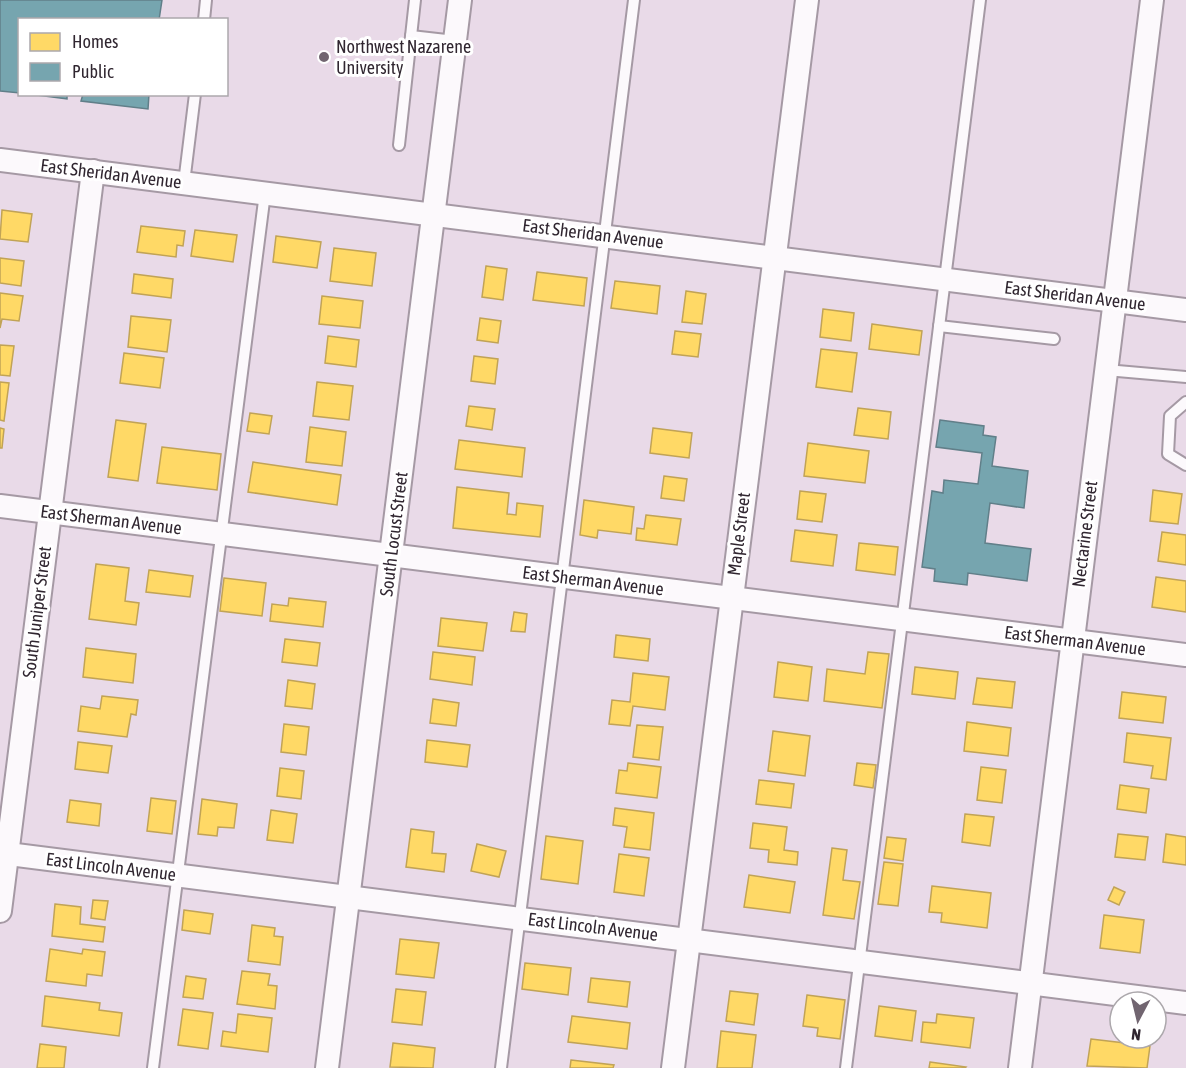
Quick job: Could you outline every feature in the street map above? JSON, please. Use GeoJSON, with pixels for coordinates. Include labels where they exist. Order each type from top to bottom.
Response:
{"type":"FeatureCollection","features":[{"type":"Feature","properties":{"kind":"street","name":"South Locust Street"},"geometry":{"type":"LineString","coordinates":[[327,1068],[460,0]]}},
{"type":"Feature","properties":{"kind":"street","name":"Maple Street"},"geometry":{"type":"LineString","coordinates":[[673,1068],[807,0]]}},
{"type":"Feature","properties":{"kind":"street","name":"Nectarine Street"},"geometry":{"type":"LineString","coordinates":[[1020,1068],[1152,0]]}},
{"type":"Feature","properties":{"kind":"street","name":"East Sheridan Avenue"},"geometry":{"type":"LineString","coordinates":[[0,160],[1186,310]]}},
{"type":"Feature","properties":{"kind":"street","name":"South Juniper Street"},"geometry":{"type":"LineString","coordinates":[[0,911],[4,853],[93,171]]}},
{"type":"Feature","properties":{"kind":"street","name":"East Sherman Avenue"},"geometry":{"type":"LineString","coordinates":[[0,506],[1186,655]]}},
{"type":"Feature","properties":{"kind":"street","name":"East Lincoln Avenue"},"geometry":{"type":"LineString","coordinates":[[4,853],[1186,1003]]}},
{"type":"Feature","properties":{"kind":"lane"},"geometry":{"type":"LineString","coordinates":[[399,145],[415,0]]}},
{"type":"Feature","properties":{"kind":"lane"},"geometry":{"type":"LineString","coordinates":[[501,1068],[634,0]]}},
{"type":"Feature","properties":{"kind":"lane"},"geometry":{"type":"LineString","coordinates":[[846,1068],[980,0]]}},
{"type":"Feature","properties":{"kind":"lane"},"geometry":{"type":"LineString","coordinates":[[411,36],[455,41]]}},
{"type":"Feature","properties":{"kind":"lane"},"geometry":{"type":"LineString","coordinates":[[184,183],[195,96]]}},
{"type":"Feature","properties":{"kind":"lane"},"geometry":{"type":"LineString","coordinates":[[153,1068],[265,193]]}},
{"type":"Feature","properties":{"kind":"lane"},"geometry":{"type":"LineString","coordinates":[[939,326],[1054,339]]}},
{"type":"Feature","properties":{"kind":"lane"},"geometry":{"type":"LineString","coordinates":[[1106,370],[1186,376]]}},
{"type":"Feature","properties":{"kind":"lane"},"geometry":{"type":"LineString","coordinates":[[1186,402],[1170,416],[1168,454],[1186,465]]}},
{"type":"Feature","properties":{"kind":"building: Homes"},"geometry":{"type":"Polygon","coordinates":[[[2,210],[32,214],[28,242],[0,239],[2,210]]]}},
{"type":"Feature","properties":{"kind":"building: Homes"},"geometry":{"type":"Polygon","coordinates":[[[141,226],[185,231],[183,246],[177,245],[176,257],[137,252],[141,226]]]}},
{"type":"Feature","properties":{"kind":"building: Homes"},"geometry":{"type":"Polygon","coordinates":[[[195,230],[237,235],[233,262],[191,256],[195,230]]]}},
{"type":"Feature","properties":{"kind":"building: Homes"},"geometry":{"type":"Polygon","coordinates":[[[276,236],[321,242],[317,268],[273,262],[276,236]]]}},
{"type":"Feature","properties":{"kind":"building: Homes"},"geometry":{"type":"Polygon","coordinates":[[[334,248],[376,253],[372,286],[330,281],[334,248]]]}},
{"type":"Feature","properties":{"kind":"building: Homes"},"geometry":{"type":"Polygon","coordinates":[[[0,258],[24,261],[21,286],[0,283],[0,258]]]}},
{"type":"Feature","properties":{"kind":"building: Homes"},"geometry":{"type":"Polygon","coordinates":[[[486,266],[507,269],[503,300],[482,297],[486,266]]]}},
{"type":"Feature","properties":{"kind":"building: Homes"},"geometry":{"type":"Polygon","coordinates":[[[537,272],[587,278],[584,306],[533,300],[537,272]]]}},
{"type":"Feature","properties":{"kind":"building: Homes"},"geometry":{"type":"Polygon","coordinates":[[[134,274],[173,279],[171,298],[132,293],[134,274]]]}},
{"type":"Feature","properties":{"kind":"building: Homes"},"geometry":{"type":"Polygon","coordinates":[[[615,281],[660,286],[657,314],[611,308],[615,281]]]}},
{"type":"Feature","properties":{"kind":"building: Homes"},"geometry":{"type":"Polygon","coordinates":[[[686,291],[706,294],[702,324],[682,322],[686,291]]]}},
{"type":"Feature","properties":{"kind":"building: Homes"},"geometry":{"type":"Polygon","coordinates":[[[0,293],[23,296],[19,321],[2,319],[0,328],[0,293]]]}},
{"type":"Feature","properties":{"kind":"building: Homes"},"geometry":{"type":"Polygon","coordinates":[[[322,296],[363,301],[360,328],[319,324],[322,296]]]}},
{"type":"Feature","properties":{"kind":"building: Homes"},"geometry":{"type":"Polygon","coordinates":[[[823,309],[854,313],[851,341],[820,337],[823,309]]]}},
{"type":"Feature","properties":{"kind":"building: Homes"},"geometry":{"type":"Polygon","coordinates":[[[131,316],[171,320],[167,352],[128,347],[131,316]]]}},
{"type":"Feature","properties":{"kind":"building: Homes"},"geometry":{"type":"Polygon","coordinates":[[[480,318],[501,321],[498,343],[477,340],[480,318]]]}},
{"type":"Feature","properties":{"kind":"building: Homes"},"geometry":{"type":"Polygon","coordinates":[[[872,324],[922,331],[919,355],[869,349],[872,324]]]}},
{"type":"Feature","properties":{"kind":"building: Homes"},"geometry":{"type":"Polygon","coordinates":[[[675,331],[701,334],[698,357],[672,354],[675,331]]]}},
{"type":"Feature","properties":{"kind":"building: Homes"},"geometry":{"type":"Polygon","coordinates":[[[328,336],[359,340],[356,367],[325,363],[328,336]]]}},
{"type":"Feature","properties":{"kind":"building: Homes"},"geometry":{"type":"Polygon","coordinates":[[[0,345],[14,346],[10,376],[0,375],[0,345]]]}},
{"type":"Feature","properties":{"kind":"building: Homes"},"geometry":{"type":"Polygon","coordinates":[[[821,349],[857,353],[852,392],[816,387],[821,349]]]}},
{"type":"Feature","properties":{"kind":"building: Homes"},"geometry":{"type":"Polygon","coordinates":[[[124,353],[164,358],[160,388],[120,383],[124,353]]]}},
{"type":"Feature","properties":{"kind":"building: Homes"},"geometry":{"type":"Polygon","coordinates":[[[474,356],[498,359],[495,384],[471,381],[474,356]]]}},
{"type":"Feature","properties":{"kind":"building: Homes"},"geometry":{"type":"Polygon","coordinates":[[[0,382],[9,383],[4,421],[0,420],[0,382]]]}},
{"type":"Feature","properties":{"kind":"building: Homes"},"geometry":{"type":"Polygon","coordinates":[[[317,382],[353,386],[349,420],[313,416],[317,382]]]}},
{"type":"Feature","properties":{"kind":"building: Homes"},"geometry":{"type":"Polygon","coordinates":[[[469,406],[495,409],[492,430],[466,426],[469,406]]]}},
{"type":"Feature","properties":{"kind":"building: Homes"},"geometry":{"type":"Polygon","coordinates":[[[858,408],[891,412],[888,439],[854,435],[858,408]]]}},
{"type":"Feature","properties":{"kind":"building: Homes"},"geometry":{"type":"Polygon","coordinates":[[[250,413],[272,416],[269,434],[247,431],[250,413]]]}},
{"type":"Feature","properties":{"kind":"building: Homes"},"geometry":{"type":"Polygon","coordinates":[[[116,420],[146,424],[138,481],[108,477],[116,420]]]}},
{"type":"Feature","properties":{"kind":"building: Homes"},"geometry":{"type":"Polygon","coordinates":[[[310,427],[346,432],[342,466],[306,462],[310,427]]]}},
{"type":"Feature","properties":{"kind":"building: Homes"},"geometry":{"type":"Polygon","coordinates":[[[0,428],[4,429],[2,448],[0,448],[0,428]]]}},
{"type":"Feature","properties":{"kind":"building: Homes"},"geometry":{"type":"Polygon","coordinates":[[[653,428],[692,433],[689,458],[650,453],[653,428]]]}},
{"type":"Feature","properties":{"kind":"building: Homes"},"geometry":{"type":"Polygon","coordinates":[[[459,440],[525,448],[522,477],[455,469],[459,440]]]}},
{"type":"Feature","properties":{"kind":"building: Homes"},"geometry":{"type":"Polygon","coordinates":[[[808,443],[869,451],[865,483],[804,476],[808,443]]]}},
{"type":"Feature","properties":{"kind":"building: Homes"},"geometry":{"type":"Polygon","coordinates":[[[162,447],[221,454],[217,490],[157,483],[162,447]]]}},
{"type":"Feature","properties":{"kind":"building: Homes"},"geometry":{"type":"Polygon","coordinates":[[[253,462],[341,475],[337,505],[248,492],[253,462]]]}},
{"type":"Feature","properties":{"kind":"building: Homes"},"geometry":{"type":"Polygon","coordinates":[[[664,476],[687,479],[684,501],[661,498],[664,476]]]}},
{"type":"Feature","properties":{"kind":"building: Homes"},"geometry":{"type":"Polygon","coordinates":[[[457,487],[509,493],[507,514],[516,515],[517,503],[543,506],[540,537],[453,528],[457,487]]]}},
{"type":"Feature","properties":{"kind":"building: Homes"},"geometry":{"type":"Polygon","coordinates":[[[1153,490],[1182,494],[1178,524],[1150,521],[1153,490]]]}},
{"type":"Feature","properties":{"kind":"building: Homes"},"geometry":{"type":"Polygon","coordinates":[[[800,491],[826,494],[822,522],[797,519],[800,491]]]}},
{"type":"Feature","properties":{"kind":"building: Homes"},"geometry":{"type":"Polygon","coordinates":[[[584,500],[634,507],[631,534],[598,530],[597,538],[580,535],[584,500]]]}},
{"type":"Feature","properties":{"kind":"building: Homes"},"geometry":{"type":"Polygon","coordinates":[[[646,515],[681,519],[677,545],[636,540],[637,528],[644,529],[646,515]]]}},
{"type":"Feature","properties":{"kind":"building: Homes"},"geometry":{"type":"Polygon","coordinates":[[[795,530],[837,535],[833,566],[791,561],[795,530]]]}},
{"type":"Feature","properties":{"kind":"building: Homes"},"geometry":{"type":"Polygon","coordinates":[[[1162,532],[1186,535],[1186,565],[1158,561],[1162,532]]]}},
{"type":"Feature","properties":{"kind":"building: Homes"},"geometry":{"type":"Polygon","coordinates":[[[859,543],[898,547],[895,575],[856,570],[859,543]]]}},
{"type":"Feature","properties":{"kind":"building: Homes"},"geometry":{"type":"Polygon","coordinates":[[[96,564],[129,568],[125,601],[139,603],[136,625],[89,619],[96,564]]]}},
{"type":"Feature","properties":{"kind":"building: Homes"},"geometry":{"type":"Polygon","coordinates":[[[149,570],[193,576],[190,597],[146,592],[149,570]]]}},
{"type":"Feature","properties":{"kind":"building: Homes"},"geometry":{"type":"Polygon","coordinates":[[[1156,577],[1186,581],[1186,612],[1152,607],[1156,577]]]}},
{"type":"Feature","properties":{"kind":"building: Homes"},"geometry":{"type":"Polygon","coordinates":[[[224,578],[266,583],[262,616],[220,611],[224,578]]]}},
{"type":"Feature","properties":{"kind":"building: Homes"},"geometry":{"type":"Polygon","coordinates":[[[289,598],[326,602],[323,627],[270,621],[272,604],[288,606],[289,598]]]}},
{"type":"Feature","properties":{"kind":"building: Homes"},"geometry":{"type":"Polygon","coordinates":[[[514,612],[527,614],[525,632],[511,631],[514,612]]]}},
{"type":"Feature","properties":{"kind":"building: Homes"},"geometry":{"type":"Polygon","coordinates":[[[441,618],[487,623],[483,651],[438,646],[441,618]]]}},
{"type":"Feature","properties":{"kind":"building: Homes"},"geometry":{"type":"Polygon","coordinates":[[[616,635],[650,639],[648,661],[614,657],[616,635]]]}},
{"type":"Feature","properties":{"kind":"building: Homes"},"geometry":{"type":"Polygon","coordinates":[[[285,639],[320,643],[317,666],[282,662],[285,639]]]}},
{"type":"Feature","properties":{"kind":"building: Homes"},"geometry":{"type":"Polygon","coordinates":[[[86,648],[136,654],[133,683],[83,677],[86,648]]]}},
{"type":"Feature","properties":{"kind":"building: Homes"},"geometry":{"type":"Polygon","coordinates":[[[433,652],[475,657],[472,685],[430,679],[433,652]]]}},
{"type":"Feature","properties":{"kind":"building: Homes"},"geometry":{"type":"Polygon","coordinates":[[[868,652],[889,654],[882,708],[824,701],[827,669],[865,674],[868,652]]]}},
{"type":"Feature","properties":{"kind":"building: Homes"},"geometry":{"type":"Polygon","coordinates":[[[778,662],[812,667],[808,701],[774,697],[778,662]]]}},
{"type":"Feature","properties":{"kind":"building: Homes"},"geometry":{"type":"Polygon","coordinates":[[[915,667],[958,672],[955,699],[912,694],[915,667]]]}},
{"type":"Feature","properties":{"kind":"building: Homes"},"geometry":{"type":"Polygon","coordinates":[[[633,673],[669,677],[665,710],[633,706],[630,726],[609,724],[612,700],[630,702],[633,673]]]}},
{"type":"Feature","properties":{"kind":"building: Homes"},"geometry":{"type":"Polygon","coordinates":[[[977,678],[1015,682],[1012,708],[973,704],[977,678]]]}},
{"type":"Feature","properties":{"kind":"building: Homes"},"geometry":{"type":"Polygon","coordinates":[[[288,680],[315,684],[312,709],[285,706],[288,680]]]}},
{"type":"Feature","properties":{"kind":"building: Homes"},"geometry":{"type":"Polygon","coordinates":[[[1122,692],[1166,697],[1163,723],[1119,718],[1122,692]]]}},
{"type":"Feature","properties":{"kind":"building: Homes"},"geometry":{"type":"Polygon","coordinates":[[[102,696],[138,700],[136,715],[131,714],[127,737],[78,731],[81,706],[100,709],[102,696]]]}},
{"type":"Feature","properties":{"kind":"building: Homes"},"geometry":{"type":"Polygon","coordinates":[[[433,699],[459,703],[456,726],[430,723],[433,699]]]}},
{"type":"Feature","properties":{"kind":"building: Homes"},"geometry":{"type":"Polygon","coordinates":[[[967,722],[1011,728],[1008,756],[964,751],[967,722]]]}},
{"type":"Feature","properties":{"kind":"building: Homes"},"geometry":{"type":"Polygon","coordinates":[[[284,724],[309,727],[306,755],[281,752],[284,724]]]}},
{"type":"Feature","properties":{"kind":"building: Homes"},"geometry":{"type":"Polygon","coordinates":[[[637,725],[663,727],[659,760],[633,757],[637,725]]]}},
{"type":"Feature","properties":{"kind":"building: Homes"},"geometry":{"type":"Polygon","coordinates":[[[773,731],[810,736],[805,776],[768,771],[773,731]]]}},
{"type":"Feature","properties":{"kind":"building: Homes"},"geometry":{"type":"Polygon","coordinates":[[[1127,733],[1171,738],[1166,780],[1151,778],[1153,766],[1124,762],[1127,733]]]}},
{"type":"Feature","properties":{"kind":"building: Homes"},"geometry":{"type":"Polygon","coordinates":[[[427,740],[470,745],[467,767],[425,762],[427,740]]]}},
{"type":"Feature","properties":{"kind":"building: Homes"},"geometry":{"type":"Polygon","coordinates":[[[78,742],[112,746],[108,773],[75,769],[78,742]]]}},
{"type":"Feature","properties":{"kind":"building: Homes"},"geometry":{"type":"Polygon","coordinates":[[[628,763],[661,767],[657,798],[616,793],[619,770],[627,771],[628,763]]]}},
{"type":"Feature","properties":{"kind":"building: Homes"},"geometry":{"type":"Polygon","coordinates":[[[857,763],[876,765],[873,788],[854,785],[857,763]]]}},
{"type":"Feature","properties":{"kind":"building: Homes"},"geometry":{"type":"Polygon","coordinates":[[[981,767],[1006,770],[1002,803],[977,800],[981,767]]]}},
{"type":"Feature","properties":{"kind":"building: Homes"},"geometry":{"type":"Polygon","coordinates":[[[280,768],[304,771],[301,799],[277,796],[280,768]]]}},
{"type":"Feature","properties":{"kind":"building: Homes"},"geometry":{"type":"Polygon","coordinates":[[[759,780],[794,784],[791,808],[756,804],[759,780]]]}},
{"type":"Feature","properties":{"kind":"building: Homes"},"geometry":{"type":"Polygon","coordinates":[[[1120,785],[1149,789],[1146,813],[1117,809],[1120,785]]]}},
{"type":"Feature","properties":{"kind":"building: Homes"},"geometry":{"type":"Polygon","coordinates":[[[151,798],[176,801],[172,834],[147,831],[151,798]]]}},
{"type":"Feature","properties":{"kind":"building: Homes"},"geometry":{"type":"Polygon","coordinates":[[[202,799],[237,804],[234,828],[218,827],[217,836],[198,834],[202,799]]]}},
{"type":"Feature","properties":{"kind":"building: Homes"},"geometry":{"type":"Polygon","coordinates":[[[70,800],[101,804],[99,826],[67,822],[70,800]]]}},
{"type":"Feature","properties":{"kind":"building: Homes"},"geometry":{"type":"Polygon","coordinates":[[[615,808],[654,813],[650,850],[624,847],[627,827],[613,825],[615,808]]]}},
{"type":"Feature","properties":{"kind":"building: Homes"},"geometry":{"type":"Polygon","coordinates":[[[271,810],[297,814],[293,843],[267,840],[271,810]]]}},
{"type":"Feature","properties":{"kind":"building: Homes"},"geometry":{"type":"Polygon","coordinates":[[[965,814],[994,817],[990,846],[962,842],[965,814]]]}},
{"type":"Feature","properties":{"kind":"building: Homes"},"geometry":{"type":"Polygon","coordinates":[[[753,823],[787,827],[784,850],[798,852],[797,865],[768,862],[769,850],[750,848],[753,823]]]}},
{"type":"Feature","properties":{"kind":"building: Homes"},"geometry":{"type":"Polygon","coordinates":[[[411,829],[434,832],[432,853],[446,854],[444,872],[406,867],[411,829]]]}},
{"type":"Feature","properties":{"kind":"building: Homes"},"geometry":{"type":"Polygon","coordinates":[[[1118,834],[1148,837],[1145,860],[1115,857],[1118,834]]]}},
{"type":"Feature","properties":{"kind":"building: Homes"},"geometry":{"type":"Polygon","coordinates":[[[1166,834],[1186,837],[1186,865],[1163,862],[1166,834]]]}},
{"type":"Feature","properties":{"kind":"building: Homes"},"geometry":{"type":"Polygon","coordinates":[[[546,836],[583,841],[578,884],[541,879],[546,836]]]}},
{"type":"Feature","properties":{"kind":"building: Homes"},"geometry":{"type":"Polygon","coordinates":[[[887,837],[906,839],[903,861],[884,858],[887,837]]]}},
{"type":"Feature","properties":{"kind":"building: Homes"},"geometry":{"type":"Polygon","coordinates":[[[477,844],[506,851],[499,877],[471,871],[477,844]]]}},
{"type":"Feature","properties":{"kind":"building: Homes"},"geometry":{"type":"Polygon","coordinates":[[[832,848],[847,850],[843,880],[860,882],[854,919],[823,915],[832,848]]]}},
{"type":"Feature","properties":{"kind":"building: Homes"},"geometry":{"type":"Polygon","coordinates":[[[619,854],[649,858],[644,896],[614,892],[619,854]]]}},
{"type":"Feature","properties":{"kind":"building: Homes"},"geometry":{"type":"Polygon","coordinates":[[[884,862],[903,864],[898,906],[878,904],[884,862]]]}},
{"type":"Feature","properties":{"kind":"building: Homes"},"geometry":{"type":"Polygon","coordinates":[[[749,875],[795,882],[790,913],[744,907],[749,875]]]}},
{"type":"Feature","properties":{"kind":"building: Homes"},"geometry":{"type":"Polygon","coordinates":[[[932,886],[991,893],[987,928],[941,922],[942,913],[929,912],[932,886]]]}},
{"type":"Feature","properties":{"kind":"building: Homes"},"geometry":{"type":"Polygon","coordinates":[[[1114,887],[1125,892],[1119,905],[1108,900],[1114,887]]]}},
{"type":"Feature","properties":{"kind":"building: Homes"},"geometry":{"type":"Polygon","coordinates":[[[93,900],[108,901],[105,920],[91,918],[93,900]]]}},
{"type":"Feature","properties":{"kind":"building: Homes"},"geometry":{"type":"Polygon","coordinates":[[[55,904],[81,907],[80,924],[105,927],[103,942],[52,936],[55,904]]]}},
{"type":"Feature","properties":{"kind":"building: Homes"},"geometry":{"type":"Polygon","coordinates":[[[184,910],[213,914],[210,934],[182,930],[184,910]]]}},
{"type":"Feature","properties":{"kind":"building: Homes"},"geometry":{"type":"Polygon","coordinates":[[[1104,915],[1144,920],[1140,953],[1100,948],[1104,915]]]}},
{"type":"Feature","properties":{"kind":"building: Homes"},"geometry":{"type":"Polygon","coordinates":[[[252,925],[275,928],[274,936],[283,937],[280,965],[248,961],[252,925]]]}},
{"type":"Feature","properties":{"kind":"building: Homes"},"geometry":{"type":"Polygon","coordinates":[[[400,939],[439,943],[434,978],[396,974],[400,939]]]}},
{"type":"Feature","properties":{"kind":"building: Homes"},"geometry":{"type":"Polygon","coordinates":[[[50,949],[82,954],[83,949],[105,952],[102,976],[87,974],[86,986],[46,981],[50,949]]]}},
{"type":"Feature","properties":{"kind":"building: Homes"},"geometry":{"type":"Polygon","coordinates":[[[525,963],[571,968],[568,995],[522,989],[525,963]]]}},
{"type":"Feature","properties":{"kind":"building: Homes"},"geometry":{"type":"Polygon","coordinates":[[[242,971],[270,974],[268,985],[277,986],[275,1009],[237,1004],[242,971]]]}},
{"type":"Feature","properties":{"kind":"building: Homes"},"geometry":{"type":"Polygon","coordinates":[[[186,976],[206,979],[203,999],[183,997],[186,976]]]}},
{"type":"Feature","properties":{"kind":"building: Homes"},"geometry":{"type":"Polygon","coordinates":[[[591,978],[630,982],[627,1007],[588,1002],[591,978]]]}},
{"type":"Feature","properties":{"kind":"building: Homes"},"geometry":{"type":"Polygon","coordinates":[[[396,989],[426,992],[422,1025],[392,1022],[396,989]]]}},
{"type":"Feature","properties":{"kind":"building: Homes"},"geometry":{"type":"Polygon","coordinates":[[[730,991],[758,994],[754,1025],[726,1021],[730,991]]]}},
{"type":"Feature","properties":{"kind":"building: Homes"},"geometry":{"type":"Polygon","coordinates":[[[807,995],[845,1000],[840,1039],[817,1036],[818,1028],[803,1026],[807,995]]]}},
{"type":"Feature","properties":{"kind":"building: Homes"},"geometry":{"type":"Polygon","coordinates":[[[45,996],[100,1003],[99,1010],[122,1013],[119,1036],[42,1026],[45,996]]]}},
{"type":"Feature","properties":{"kind":"building: Homes"},"geometry":{"type":"Polygon","coordinates":[[[879,1006],[916,1011],[912,1041],[875,1036],[879,1006]]]}},
{"type":"Feature","properties":{"kind":"building: Homes"},"geometry":{"type":"Polygon","coordinates":[[[183,1009],[213,1013],[208,1049],[178,1045],[183,1009]]]}},
{"type":"Feature","properties":{"kind":"building: Homes"},"geometry":{"type":"Polygon","coordinates":[[[238,1014],[272,1018],[268,1052],[221,1046],[223,1031],[236,1033],[238,1014]]]}},
{"type":"Feature","properties":{"kind":"building: Homes"},"geometry":{"type":"Polygon","coordinates":[[[937,1014],[974,1018],[970,1048],[921,1042],[923,1022],[936,1023],[937,1014]]]}},
{"type":"Feature","properties":{"kind":"building: Homes"},"geometry":{"type":"Polygon","coordinates":[[[572,1016],[630,1023],[627,1049],[568,1042],[572,1016]]]}},
{"type":"Feature","properties":{"kind":"building: Homes"},"geometry":{"type":"Polygon","coordinates":[[[721,1031],[756,1035],[752,1068],[717,1068],[721,1031]]]}},
{"type":"Feature","properties":{"kind":"building: Homes"},"geometry":{"type":"Polygon","coordinates":[[[1091,1039],[1108,1041],[1108,1050],[1149,1050],[1147,1068],[1087,1066],[1091,1039]]]}},
{"type":"Feature","properties":{"kind":"building: Homes"},"geometry":{"type":"Polygon","coordinates":[[[393,1043],[435,1048],[433,1068],[390,1067],[393,1043]]]}},
{"type":"Feature","properties":{"kind":"building: Homes"},"geometry":{"type":"Polygon","coordinates":[[[40,1044],[66,1047],[64,1068],[37,1068],[40,1044]]]}},
{"type":"Feature","properties":{"kind":"building: Homes"},"geometry":{"type":"Polygon","coordinates":[[[571,1060],[614,1065],[613,1068],[570,1068],[571,1060]]]}},
{"type":"Feature","properties":{"kind":"building: Homes"},"geometry":{"type":"Polygon","coordinates":[[[930,1062],[966,1067],[929,1068],[930,1062]]]}},
{"type":"Feature","properties":{"kind":"building: Public"},"geometry":{"type":"Polygon","coordinates":[[[0,0],[162,0],[159,18],[18,18],[18,93],[0,91],[0,0]]]}},
{"type":"Feature","properties":{"kind":"building: Public"},"geometry":{"type":"Polygon","coordinates":[[[44,96],[67,96],[67,99],[44,96]]]}},
{"type":"Feature","properties":{"kind":"building: Public"},"geometry":{"type":"Polygon","coordinates":[[[82,96],[149,96],[148,109],[81,101],[82,96]]]}},
{"type":"Feature","properties":{"kind":"building: Public"},"geometry":{"type":"Polygon","coordinates":[[[940,420],[984,426],[983,435],[996,437],[992,466],[1028,471],[1024,508],[990,503],[985,543],[1031,549],[1027,581],[968,573],[967,585],[934,581],[935,569],[922,567],[932,491],[943,493],[944,480],[978,484],[982,453],[936,447],[940,420]]]}},
{"type":"Feature","properties":{"kind":"place","name":"Northwest Nazarene University"},"geometry":{"type":"Point","coordinates":[324,57]}}]}
